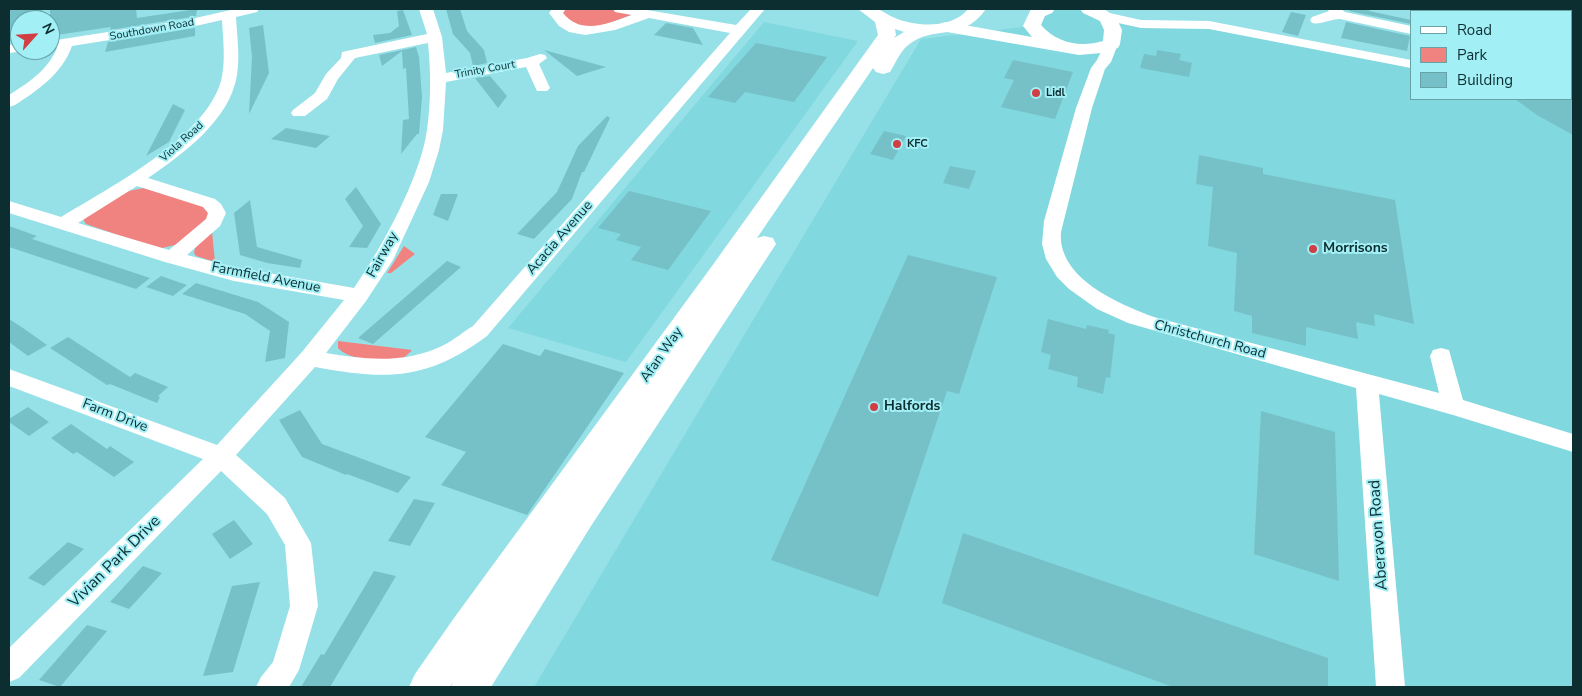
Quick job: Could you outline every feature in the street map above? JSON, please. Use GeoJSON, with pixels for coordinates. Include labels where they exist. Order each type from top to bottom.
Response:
{"type":"FeatureCollection","features":[{"type":"Feature","properties":{"kind":"main road"},"geometry":{"type":"LineString","coordinates":[[1032,26],[1037,13],[1044,9]]}},
{"type":"Feature","properties":{"kind":"main road"},"geometry":{"type":"LineString","coordinates":[[975,12],[980,22],[996,28],[1014,30],[1032,26]]}},
{"type":"Feature","properties":{"kind":"main road","name":"Afan Way"},"geometry":{"type":"LineString","coordinates":[[470,687],[580,516],[899,43],[934,28],[962,23],[975,12]]}},
{"type":"Feature","properties":{"kind":"main road"},"geometry":{"type":"LineString","coordinates":[[875,15],[894,25],[934,28],[1040,44],[1054,44],[1078,50],[1095,50],[1105,25]]}},
{"type":"Feature","properties":{"kind":"main road","name":"Afan Way"},"geometry":{"type":"LineString","coordinates":[[428,687],[887,35],[875,15]]}},
{"type":"Feature","properties":{"kind":"main road"},"geometry":{"type":"LineString","coordinates":[[1032,26],[1044,38],[1054,44]]}},
{"type":"Feature","properties":{"kind":"street","name":"Southdown Road"},"geometry":{"type":"LineString","coordinates":[[60,44],[128,34],[252,9]]}},
{"type":"Feature","properties":{"kind":"street","name":"Fairway"},"geometry":{"type":"LineString","coordinates":[[221,456],[310,358],[360,296],[383,260],[420,182],[431,150],[435,130],[439,79],[435,37],[426,9]]}},
{"type":"Feature","properties":{"kind":"street"},"geometry":{"type":"LineString","coordinates":[[559,9],[556,13],[566,24],[573,28],[589,31],[599,30],[648,14]]}},
{"type":"Feature","properties":{"kind":"street"},"geometry":{"type":"LineString","coordinates":[[620,9],[738,30]]}},
{"type":"Feature","properties":{"kind":"street","name":"Acacia Avenue"},"geometry":{"type":"LineString","coordinates":[[310,358],[373,368],[394,368],[431,359],[452,351],[480,331],[758,9]]}},
{"type":"Feature","properties":{"kind":"street"},"geometry":{"type":"LineString","coordinates":[[1317,20],[1337,12],[1410,30]]}},
{"type":"Feature","properties":{"kind":"street","name":"Viola Road"},"geometry":{"type":"LineString","coordinates":[[63,224],[162,160],[193,134],[216,109],[228,86],[232,65],[229,15]]}},
{"type":"Feature","properties":{"kind":"street"},"geometry":{"type":"LineString","coordinates":[[1105,25],[1209,24],[1410,64]]}},
{"type":"Feature","properties":{"kind":"street","name":"Christchurch Road"},"geometry":{"type":"LineString","coordinates":[[1105,25],[1104,62],[1098,68],[1084,108],[1052,221],[1051,244],[1061,266],[1070,277],[1098,300],[1124,315],[1454,406],[1573,443]]}},
{"type":"Feature","properties":{"kind":"street"},"geometry":{"type":"LineString","coordinates":[[299,113],[322,96],[331,77],[348,59],[347,55],[435,37]]}},
{"type":"Feature","properties":{"kind":"street"},"geometry":{"type":"LineString","coordinates":[[9,102],[52,69],[62,56],[66,44]]}},
{"type":"Feature","properties":{"kind":"street"},"geometry":{"type":"LineString","coordinates":[[1078,50],[1088,54],[1098,68]]}},
{"type":"Feature","properties":{"kind":"street","name":"Trinity Court"},"geometry":{"type":"LineString","coordinates":[[439,79],[535,60],[542,88]]}},
{"type":"Feature","properties":{"kind":"street"},"geometry":{"type":"LineString","coordinates":[[133,179],[209,203],[215,208],[217,213],[214,222],[172,258]]}},
{"type":"Feature","properties":{"kind":"street","name":"Farmfield Avenue"},"geometry":{"type":"LineString","coordinates":[[9,207],[172,258],[234,274],[360,296]]}},
{"type":"Feature","properties":{"kind":"street"},"geometry":{"type":"LineString","coordinates":[[1441,356],[1454,406]]}},
{"type":"Feature","properties":{"kind":"street","name":"Farm Drive"},"geometry":{"type":"LineString","coordinates":[[9,377],[221,456]]}},
{"type":"Feature","properties":{"kind":"street","name":"Aberavon Road"},"geometry":{"type":"LineString","coordinates":[[1368,383],[1391,687]]}},
{"type":"Feature","properties":{"kind":"street"},"geometry":{"type":"LineString","coordinates":[[221,456],[276,506],[298,543],[304,606],[285,670],[270,687]]}},
{"type":"Feature","properties":{"kind":"street","name":"Vivian Park Drive"},"geometry":{"type":"LineString","coordinates":[[9,668],[221,456]]}},
{"type":"Feature","properties":{"kind":"shaded area"},"geometry":{"type":"Polygon","coordinates":[[[1082,9],[1141,24],[1209,25],[1410,64],[1410,100],[1572,100],[1572,10],[1450,9],[1573,9],[1573,687],[534,687],[921,39],[1032,26],[1042,10],[1082,9]]]}},
{"type":"Feature","properties":{"kind":"shaded area"},"geometry":{"type":"Polygon","coordinates":[[[764,22],[858,41],[626,362],[508,328],[764,22]]]}},
{"type":"Feature","properties":{"kind":"green space"},"geometry":{"type":"Polygon","coordinates":[[[565,9],[610,9],[629,12],[631,15],[599,27],[577,27],[561,12],[565,9]]]}},
{"type":"Feature","properties":{"kind":"green space"},"geometry":{"type":"Polygon","coordinates":[[[144,188],[203,206],[207,209],[209,218],[179,244],[158,249],[86,224],[84,221],[84,216],[123,192],[144,188]]]}},
{"type":"Feature","properties":{"kind":"green space"},"geometry":{"type":"Polygon","coordinates":[[[212,231],[215,262],[196,256],[194,253],[195,248],[212,231]]]}},
{"type":"Feature","properties":{"kind":"green space"},"geometry":{"type":"Polygon","coordinates":[[[404,246],[415,254],[391,273],[387,273],[404,246]]]}},
{"type":"Feature","properties":{"kind":"green space"},"geometry":{"type":"Polygon","coordinates":[[[338,341],[412,350],[402,358],[387,360],[359,358],[350,356],[338,348],[338,341]]]}},
{"type":"Feature","properties":{"kind":"building"},"geometry":{"type":"Polygon","coordinates":[[[9,9],[44,9],[10,10],[9,43],[9,9]]]}},
{"type":"Feature","properties":{"kind":"building"},"geometry":{"type":"Polygon","coordinates":[[[136,9],[137,18],[197,9],[196,16],[191,17],[110,30],[111,27],[60,35],[60,10],[50,10],[136,9]]]}},
{"type":"Feature","properties":{"kind":"building"},"geometry":{"type":"Polygon","coordinates":[[[446,9],[460,9],[467,31],[484,50],[487,63],[473,66],[470,53],[453,34],[446,9]]]}},
{"type":"Feature","properties":{"kind":"building"},"geometry":{"type":"Polygon","coordinates":[[[1350,9],[1370,9],[1369,11],[1410,20],[1410,24],[1349,11],[1350,9]]]}},
{"type":"Feature","properties":{"kind":"building"},"geometry":{"type":"Polygon","coordinates":[[[403,10],[412,35],[375,43],[373,35],[390,33],[399,26],[397,11],[403,10]]]}},
{"type":"Feature","properties":{"kind":"building"},"geometry":{"type":"Polygon","coordinates":[[[1291,12],[1306,15],[1298,36],[1282,32],[1291,12]]]}},
{"type":"Feature","properties":{"kind":"building"},"geometry":{"type":"Polygon","coordinates":[[[1346,22],[1410,36],[1407,51],[1341,38],[1346,22]]]}},
{"type":"Feature","properties":{"kind":"building"},"geometry":{"type":"Polygon","coordinates":[[[666,23],[693,28],[703,45],[654,35],[666,23]]]}},
{"type":"Feature","properties":{"kind":"building"},"geometry":{"type":"Polygon","coordinates":[[[263,25],[269,73],[249,114],[252,57],[249,28],[263,25]]]}},
{"type":"Feature","properties":{"kind":"building"},"geometry":{"type":"Polygon","coordinates":[[[195,28],[195,36],[105,52],[108,42],[195,28]]]}},
{"type":"Feature","properties":{"kind":"building"},"geometry":{"type":"Polygon","coordinates":[[[756,43],[827,57],[794,102],[745,92],[735,103],[708,97],[756,43]]]}},
{"type":"Feature","properties":{"kind":"building"},"geometry":{"type":"Polygon","coordinates":[[[416,47],[419,57],[422,97],[419,134],[401,154],[403,120],[409,119],[406,68],[403,69],[402,51],[382,66],[379,55],[416,47]]]}},
{"type":"Feature","properties":{"kind":"building"},"geometry":{"type":"Polygon","coordinates":[[[544,50],[606,67],[577,76],[544,50]]]}},
{"type":"Feature","properties":{"kind":"building"},"geometry":{"type":"Polygon","coordinates":[[[1157,50],[1181,54],[1179,60],[1192,63],[1189,77],[1140,68],[1144,54],[1156,56],[1157,50]]]}},
{"type":"Feature","properties":{"kind":"building","name":"Lidl"},"geometry":{"type":"Polygon","coordinates":[[[1013,60],[1073,72],[1055,119],[1001,107],[1014,80],[1004,78],[1013,60]]]}},
{"type":"Feature","properties":{"kind":"building"},"geometry":{"type":"Polygon","coordinates":[[[490,76],[507,96],[498,108],[475,78],[490,76]]]}},
{"type":"Feature","properties":{"kind":"building"},"geometry":{"type":"Polygon","coordinates":[[[1573,99],[1573,135],[1537,115],[1516,100],[1573,99]]]}},
{"type":"Feature","properties":{"kind":"building"},"geometry":{"type":"Polygon","coordinates":[[[173,104],[185,110],[169,142],[146,156],[173,104]]]}},
{"type":"Feature","properties":{"kind":"building"},"geometry":{"type":"Polygon","coordinates":[[[607,116],[610,118],[584,172],[582,172],[572,199],[534,239],[517,234],[557,192],[578,146],[607,116]]]}},
{"type":"Feature","properties":{"kind":"building"},"geometry":{"type":"Polygon","coordinates":[[[286,128],[330,136],[316,148],[271,139],[286,128]]]}},
{"type":"Feature","properties":{"kind":"building"},"geometry":{"type":"Polygon","coordinates":[[[884,131],[906,136],[893,160],[870,154],[884,131]]]}},
{"type":"Feature","properties":{"kind":"building","name":"Morrisons"},"geometry":{"type":"Polygon","coordinates":[[[1199,155],[1263,168],[1263,174],[1395,200],[1414,324],[1374,314],[1375,326],[1356,322],[1358,339],[1306,327],[1306,346],[1252,333],[1252,316],[1234,311],[1237,253],[1208,246],[1213,187],[1196,184],[1199,155]]]}},
{"type":"Feature","properties":{"kind":"building"},"geometry":{"type":"Polygon","coordinates":[[[950,166],[976,171],[969,189],[943,183],[950,166]]]}},
{"type":"Feature","properties":{"kind":"building"},"geometry":{"type":"Polygon","coordinates":[[[356,187],[381,224],[367,248],[349,247],[363,226],[345,199],[356,187]]]}},
{"type":"Feature","properties":{"kind":"building"},"geometry":{"type":"Polygon","coordinates":[[[629,191],[711,211],[668,270],[631,260],[641,247],[616,240],[621,234],[598,228],[629,191]]]}},
{"type":"Feature","properties":{"kind":"building"},"geometry":{"type":"Polygon","coordinates":[[[441,194],[458,194],[448,221],[433,215],[441,194]]]}},
{"type":"Feature","properties":{"kind":"building"},"geometry":{"type":"Polygon","coordinates":[[[250,200],[257,247],[302,260],[300,268],[267,263],[240,255],[234,213],[250,200]]]}},
{"type":"Feature","properties":{"kind":"building"},"geometry":{"type":"Polygon","coordinates":[[[9,226],[37,236],[32,239],[150,278],[136,289],[9,247],[9,226]]]}},
{"type":"Feature","properties":{"kind":"building"},"geometry":{"type":"Polygon","coordinates":[[[908,255],[997,277],[959,394],[947,391],[878,597],[771,560],[908,255]]]}},
{"type":"Feature","properties":{"kind":"building"},"geometry":{"type":"Polygon","coordinates":[[[447,261],[461,267],[373,344],[358,338],[447,261]]]}},
{"type":"Feature","properties":{"kind":"building"},"geometry":{"type":"Polygon","coordinates":[[[161,276],[187,285],[173,296],[146,287],[161,276]]]}},
{"type":"Feature","properties":{"kind":"building"},"geometry":{"type":"Polygon","coordinates":[[[196,283],[258,302],[289,322],[285,358],[265,362],[270,331],[245,314],[182,294],[196,283]]]}},
{"type":"Feature","properties":{"kind":"building"},"geometry":{"type":"Polygon","coordinates":[[[9,319],[47,345],[28,356],[9,342],[9,319]]]}},
{"type":"Feature","properties":{"kind":"building"},"geometry":{"type":"Polygon","coordinates":[[[1048,319],[1086,329],[1087,325],[1109,330],[1108,333],[1115,335],[1110,378],[1106,377],[1103,394],[1077,387],[1078,377],[1048,369],[1051,355],[1041,352],[1048,319]]]}},
{"type":"Feature","properties":{"kind":"building"},"geometry":{"type":"Polygon","coordinates":[[[68,337],[130,377],[135,373],[168,387],[158,396],[160,397],[157,403],[110,384],[107,385],[50,348],[68,337]]]}},
{"type":"Feature","properties":{"kind":"building"},"geometry":{"type":"Polygon","coordinates":[[[503,344],[540,356],[545,349],[624,373],[527,515],[441,485],[466,452],[425,437],[503,344]]]}},
{"type":"Feature","properties":{"kind":"building"},"geometry":{"type":"Polygon","coordinates":[[[28,407],[49,422],[29,436],[9,422],[9,419],[28,407]]]}},
{"type":"Feature","properties":{"kind":"building"},"geometry":{"type":"Polygon","coordinates":[[[300,410],[322,444],[411,477],[398,493],[302,457],[279,420],[300,410]]]}},
{"type":"Feature","properties":{"kind":"building"},"geometry":{"type":"Polygon","coordinates":[[[1261,411],[1335,432],[1339,581],[1254,554],[1261,411]]]}},
{"type":"Feature","properties":{"kind":"building"},"geometry":{"type":"Polygon","coordinates":[[[71,424],[107,449],[110,446],[134,462],[114,477],[77,452],[73,454],[51,438],[71,424]]]}},
{"type":"Feature","properties":{"kind":"building"},"geometry":{"type":"Polygon","coordinates":[[[414,499],[435,503],[410,546],[388,541],[414,499]]]}},
{"type":"Feature","properties":{"kind":"building"},"geometry":{"type":"Polygon","coordinates":[[[234,520],[253,544],[230,559],[212,534],[234,520]]]}},
{"type":"Feature","properties":{"kind":"building"},"geometry":{"type":"Polygon","coordinates":[[[963,533],[1328,658],[1328,687],[1173,687],[942,603],[963,533]]]}},
{"type":"Feature","properties":{"kind":"building"},"geometry":{"type":"Polygon","coordinates":[[[68,542],[84,549],[44,586],[28,578],[68,542]]]}},
{"type":"Feature","properties":{"kind":"building"},"geometry":{"type":"Polygon","coordinates":[[[143,566],[162,573],[129,609],[110,602],[143,566]]]}},
{"type":"Feature","properties":{"kind":"building"},"geometry":{"type":"Polygon","coordinates":[[[374,571],[396,576],[330,687],[301,687],[321,654],[324,655],[374,571]]]}},
{"type":"Feature","properties":{"kind":"building"},"geometry":{"type":"Polygon","coordinates":[[[260,582],[233,672],[203,676],[232,586],[260,582]]]}},
{"type":"Feature","properties":{"kind":"building"},"geometry":{"type":"Polygon","coordinates":[[[87,625],[107,631],[60,687],[39,680],[87,625]]]}},
{"type":"Feature","properties":{"kind":"place","name":"Lidl"},"geometry":{"type":"Point","coordinates":[1036,93]}},
{"type":"Feature","properties":{"kind":"place","name":"KFC"},"geometry":{"type":"Point","coordinates":[897,144]}},
{"type":"Feature","properties":{"kind":"place","name":"Morrisons"},"geometry":{"type":"Point","coordinates":[1313,249]}},
{"type":"Feature","properties":{"kind":"place","name":"Halfords"},"geometry":{"type":"Point","coordinates":[874,407]}}]}
